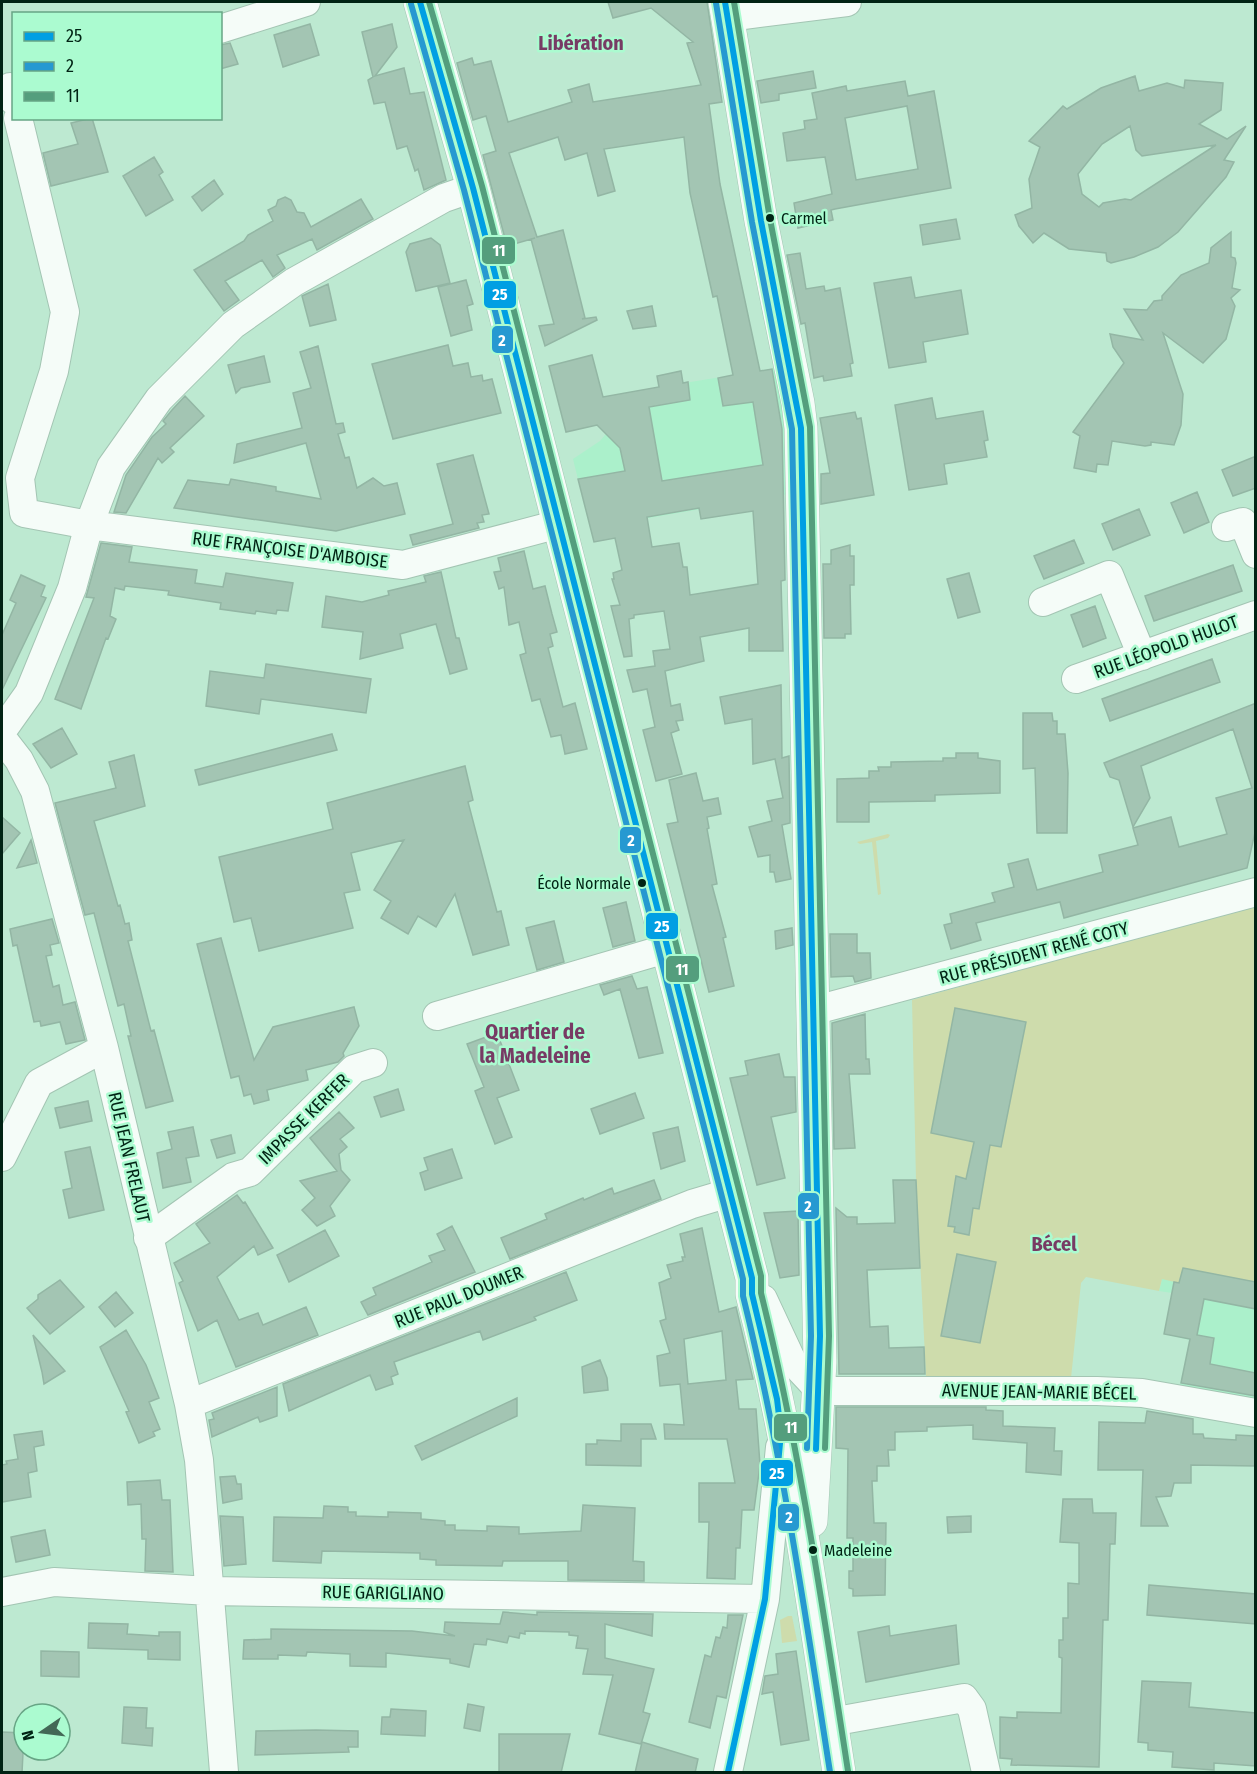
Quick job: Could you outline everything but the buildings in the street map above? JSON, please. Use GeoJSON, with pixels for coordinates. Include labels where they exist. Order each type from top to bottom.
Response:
{"type":"FeatureCollection","features":[{"type":"Feature","properties":{"kind":"main road"},"geometry":{"type":"LineString","coordinates":[[420,2],[473,188],[752,1278],[752,1294],[777,1399],[781,1433],[808,1559],[839,1773]]}},
{"type":"Feature","properties":{"kind":"main road"},"geometry":{"type":"LineString","coordinates":[[727,9],[761,221],[801,428],[820,1391],[808,1559]]}},
{"type":"Feature","properties":{"kind":"street"},"geometry":{"type":"LineString","coordinates":[[222,28],[306,2]]}},
{"type":"Feature","properties":{"kind":"street"},"geometry":{"type":"LineString","coordinates":[[727,9],[847,2]]}},
{"type":"Feature","properties":{"kind":"street","name":"RUE FRANÇOISE D'AMBOISE"},"geometry":{"type":"LineString","coordinates":[[18,120],[65,312],[54,371],[20,478],[21,504],[24,513],[89,525],[403,565],[559,524]]}},
{"type":"Feature","properties":{"kind":"street"},"geometry":{"type":"LineString","coordinates":[[2,731],[29,693],[72,588],[89,525],[111,468],[159,399],[234,325],[294,282],[444,198],[473,188]]}},
{"type":"Feature","properties":{"kind":"street"},"geometry":{"type":"LineString","coordinates":[[1226,526],[1243,522],[1256,554]]}},
{"type":"Feature","properties":{"kind":"street"},"geometry":{"type":"LineString","coordinates":[[1043,602],[1117,572],[1142,656]]}},
{"type":"Feature","properties":{"kind":"street","name":"RUE LÉOPOLD HULOT"},"geometry":{"type":"LineString","coordinates":[[1076,679],[1256,615]]}},
{"type":"Feature","properties":{"kind":"street","name":"RUE JEAN FRELAUT"},"geometry":{"type":"LineString","coordinates":[[2,738],[19,760],[35,791],[104,1048],[189,1404],[199,1460],[224,1773]]}},
{"type":"Feature","properties":{"kind":"street","name":"RUE PRÉSIDENT RENÉ COTY"},"geometry":{"type":"LineString","coordinates":[[812,1011],[1256,892]]}},
{"type":"Feature","properties":{"kind":"street"},"geometry":{"type":"LineString","coordinates":[[437,1016],[669,948]]}},
{"type":"Feature","properties":{"kind":"street"},"geometry":{"type":"LineString","coordinates":[[2,1157],[39,1083],[104,1048]]}},
{"type":"Feature","properties":{"kind":"street","name":"IMPASSE KERFER"},"geometry":{"type":"LineString","coordinates":[[148,1239],[234,1178],[250,1173],[354,1069],[373,1063]]}},
{"type":"Feature","properties":{"kind":"street","name":"RUE PAUL DOUMER"},"geometry":{"type":"LineString","coordinates":[[189,1404],[692,1204],[729,1193]]}},
{"type":"Feature","properties":{"kind":"street"},"geometry":{"type":"LineString","coordinates":[[752,1278],[792,1361],[820,1391]]}},
{"type":"Feature","properties":{"kind":"street","name":"AVENUE JEAN-MARIE BÉCEL"},"geometry":{"type":"LineString","coordinates":[[820,1391],[1097,1391],[1142,1394],[1256,1413]]}},
{"type":"Feature","properties":{"kind":"street"},"geometry":{"type":"LineString","coordinates":[[728,1773],[765,1599],[781,1433]]}},
{"type":"Feature","properties":{"kind":"street"},"geometry":{"type":"LineString","coordinates":[[765,1599],[787,1572],[808,1559]]}},
{"type":"Feature","properties":{"kind":"street","name":"RUE GARIGLIANO"},"geometry":{"type":"LineString","coordinates":[[2,1592],[54,1582],[210,1591],[765,1599]]}},
{"type":"Feature","properties":{"kind":"street"},"geometry":{"type":"LineString","coordinates":[[831,1722],[964,1698],[969,1701],[972,1709],[986,1773]]}},
{"type":"Feature","properties":{"kind":"shaded area"},"geometry":{"type":"Polygon","coordinates":[[[776,368],[786,424],[789,494],[590,528],[573,459],[600,441],[614,424],[619,406],[617,394],[776,368]]]}},
{"type":"Feature","properties":{"kind":"shaded area"},"geometry":{"type":"Polygon","coordinates":[[[890,835],[888,838],[876,841],[881,894],[878,895],[872,842],[860,844],[857,842],[890,835]]]}},
{"type":"Feature","properties":{"kind":"shaded area"},"geometry":{"type":"Polygon","coordinates":[[[1255,905],[1255,1282],[1183,1268],[1179,1283],[1162,1279],[1159,1291],[1086,1277],[1081,1283],[1071,1378],[926,1376],[916,1180],[912,1000],[1255,905]]]}},
{"type":"Feature","properties":{"kind":"shaded area"},"geometry":{"type":"Polygon","coordinates":[[[1183,1268],[1255,1282],[1255,1400],[1180,1385],[1190,1340],[1164,1334],[1172,1293],[1159,1291],[1162,1279],[1183,1268]]]}},
{"type":"Feature","properties":{"kind":"shaded area"},"geometry":{"type":"Polygon","coordinates":[[[792,1616],[797,1641],[782,1643],[780,1620],[792,1616]]]}},
{"type":"Feature","properties":{"kind":"transit line","name":"25"},"geometry":{"type":"LineString","coordinates":[[420,2],[473,188],[752,1278],[752,1294],[777,1399],[781,1433],[765,1599],[728,1772]]}},
{"type":"Feature","properties":{"kind":"transit line","name":"11"},"geometry":{"type":"LineString","coordinates":[[429,2],[482,186],[761,1276],[761,1293],[788,1411],[810,1530],[848,1771]]}},
{"type":"Feature","properties":{"kind":"transit line","name":"25"},"geometry":{"type":"LineString","coordinates":[[725,2],[761,221],[801,428],[820,1336],[816,1449]]}},
{"type":"Feature","properties":{"kind":"transit line","name":"11"},"geometry":{"type":"LineString","coordinates":[[734,2],[770,219],[810,427],[829,1336],[825,1448]]}},
{"type":"Feature","properties":{"kind":"transit line","name":"2"},"geometry":{"type":"LineString","coordinates":[[716,3],[752,222],[792,429],[811,1336],[807,1448]]}},
{"type":"Feature","properties":{"kind":"transit line","name":"2"},"geometry":{"type":"LineString","coordinates":[[411,4],[464,190],[743,1279],[743,1296],[770,1414],[792,1533],[830,1772]]}},
{"type":"Feature","properties":{"kind":"place","name":"Carmel"},"geometry":{"type":"Point","coordinates":[770,218]}},
{"type":"Feature","properties":{"kind":"place","name":"École Normale"},"geometry":{"type":"Point","coordinates":[642,883]}},
{"type":"Feature","properties":{"kind":"place","name":"Madeleine"},"geometry":{"type":"Point","coordinates":[813,1550]}},
{"type":"Feature","properties":{"kind":"district","name":"Libération"},"geometry":{"type":"Point","coordinates":[581,43]}},
{"type":"Feature","properties":{"kind":"district","name":"Quartier de la Madeleine"},"geometry":{"type":"Point","coordinates":[535,1044]}},
{"type":"Feature","properties":{"kind":"district","name":"Bécel"},"geometry":{"type":"Point","coordinates":[1054,1244]}}]}
